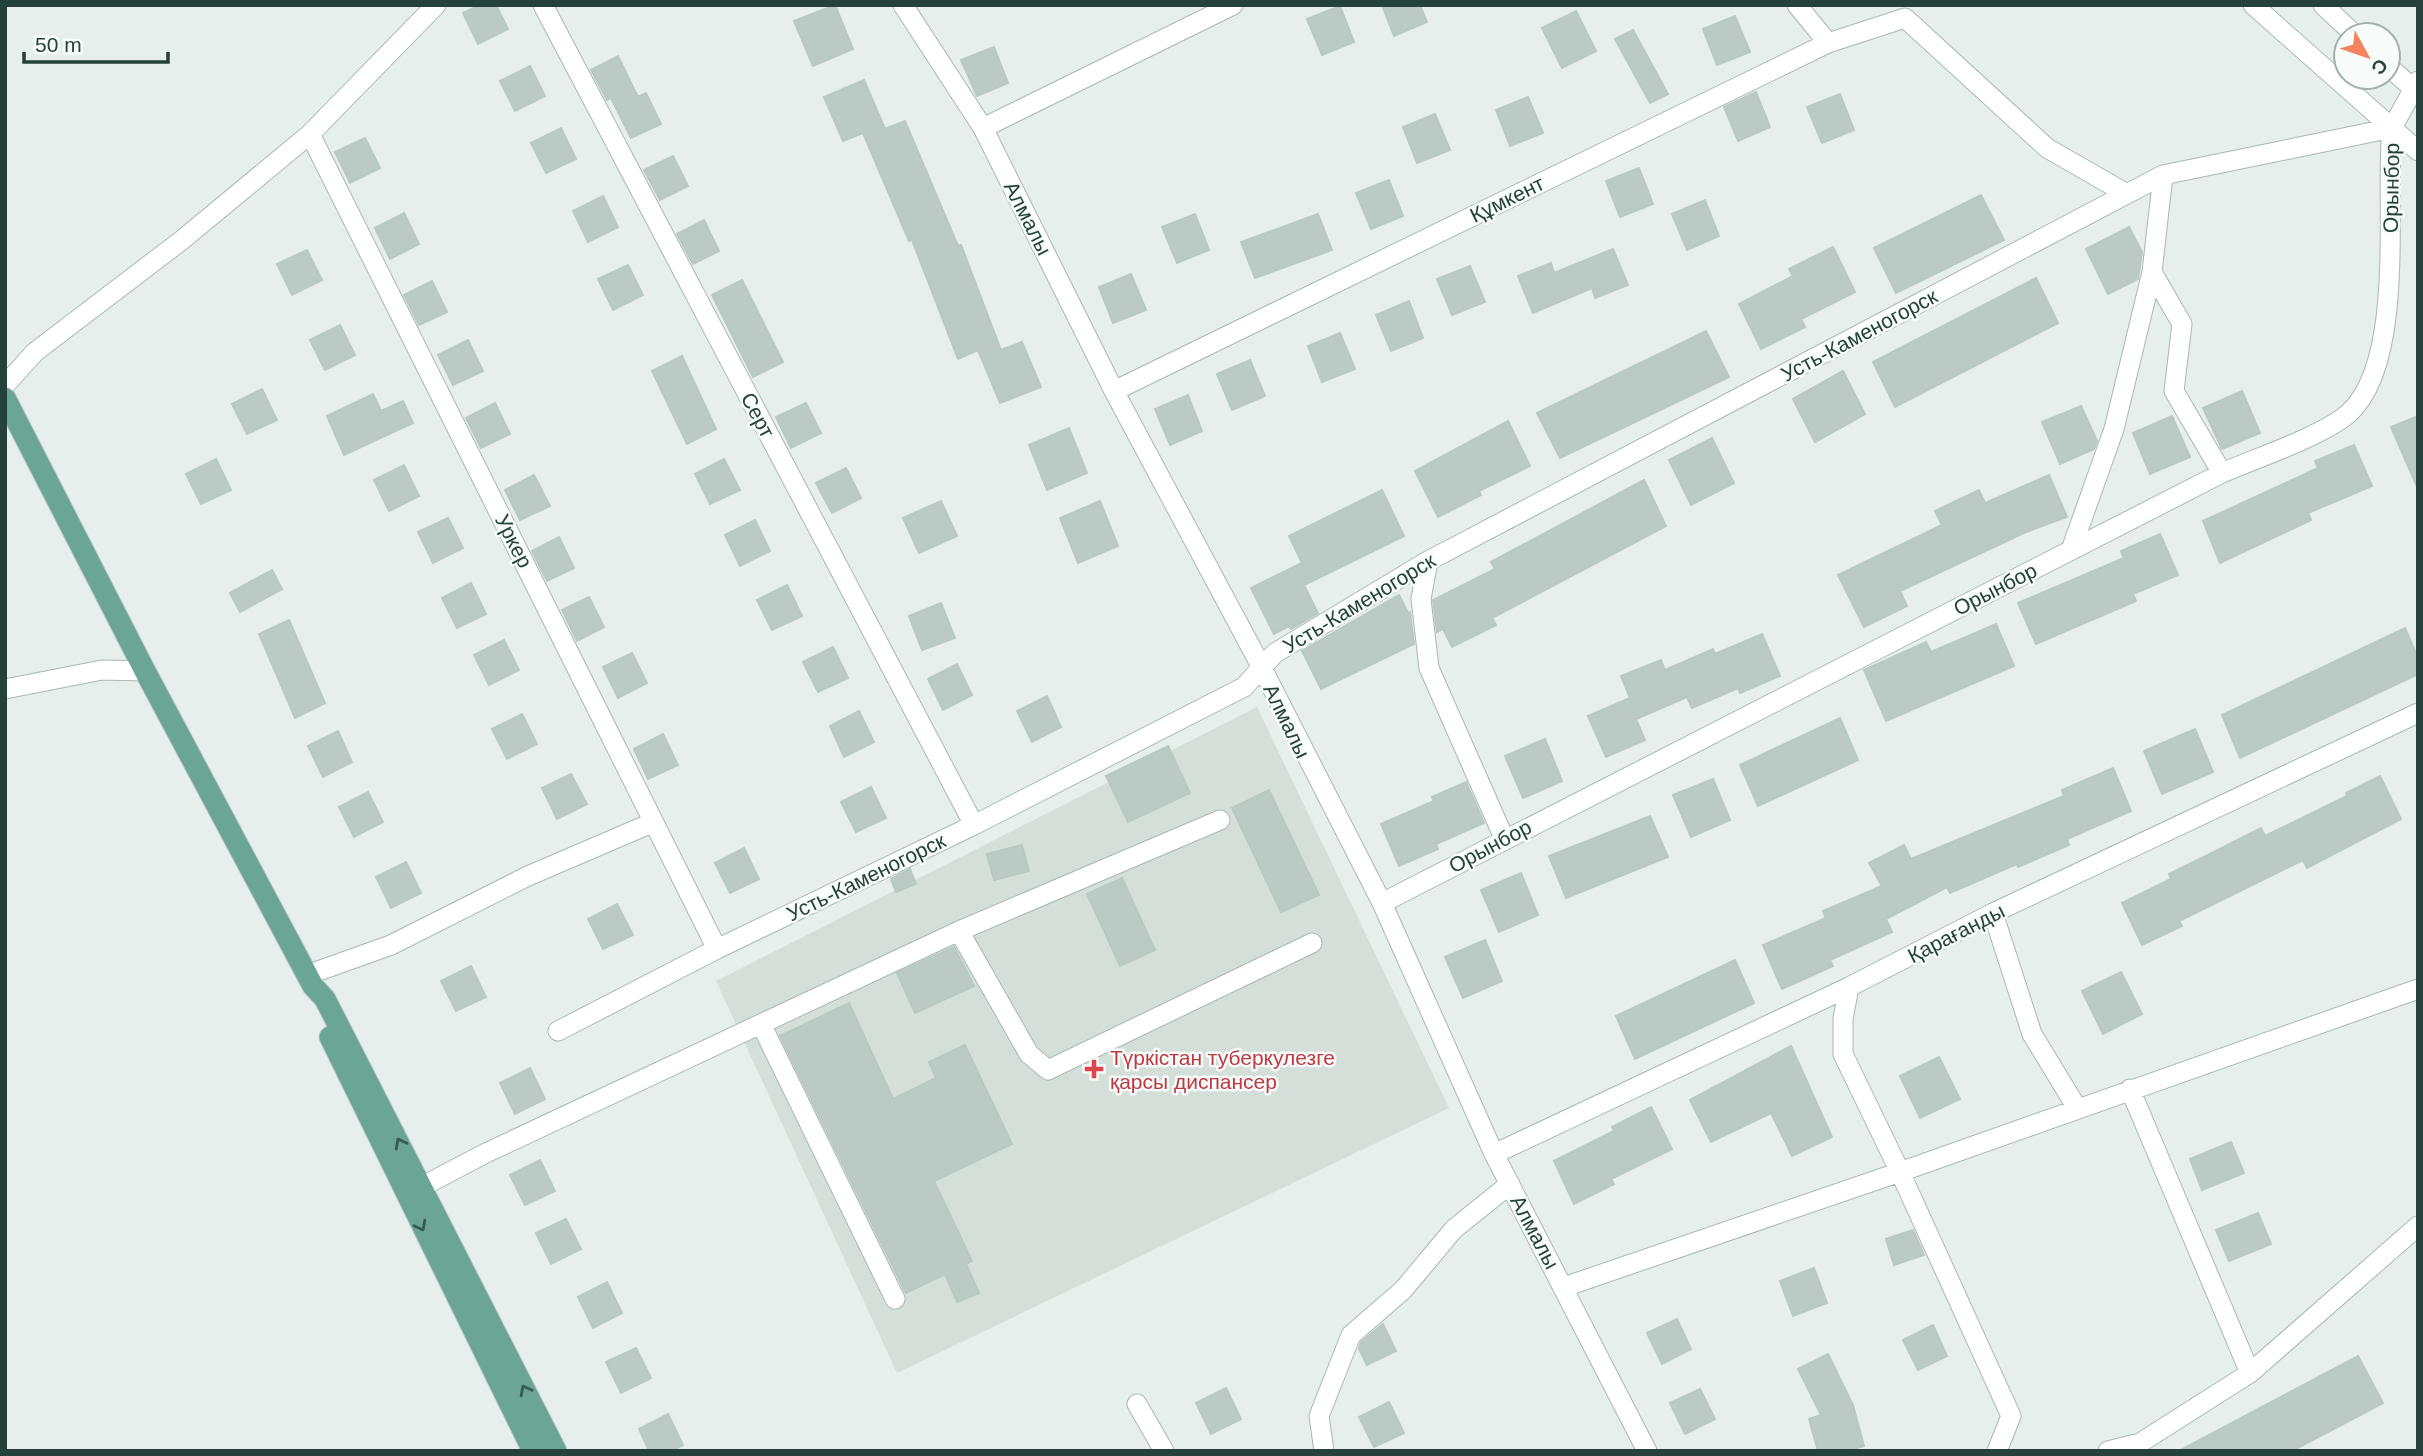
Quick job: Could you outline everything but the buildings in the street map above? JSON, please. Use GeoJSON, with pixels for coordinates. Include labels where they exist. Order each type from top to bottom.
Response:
{"type":"FeatureCollection","features":[{"type":"Feature","properties":{"kind":"main road"},"geometry":{"type":"LineString","coordinates":[[5,398],[145,671],[310,981],[325,999],[423,1186],[556,1451]]}},
{"type":"Feature","properties":{"kind":"main road"},"geometry":{"type":"LineString","coordinates":[[310,981],[313,1002],[533,1451]]}},
{"type":"Feature","properties":{"kind":"street"},"geometry":{"type":"LineString","coordinates":[[5,385],[36,352],[182,240],[310,134],[436,5]]}},
{"type":"Feature","properties":{"kind":"street","name":"Серт"},"geometry":{"type":"LineString","coordinates":[[543,5],[974,825]]}},
{"type":"Feature","properties":{"kind":"street","name":"Алмалы"},"geometry":{"type":"LineString","coordinates":[[904,5],[983,128],[1114,391],[1262,668],[1293,735],[1381,904],[1494,1154],[1647,1451]]}},
{"type":"Feature","properties":{"kind":"street"},"geometry":{"type":"LineString","coordinates":[[983,128],[1233,5]]}},
{"type":"Feature","properties":{"kind":"street"},"geometry":{"type":"LineString","coordinates":[[1797,5],[1828,43]]}},
{"type":"Feature","properties":{"kind":"street"},"geometry":{"type":"LineString","coordinates":[[2253,5],[2418,151]]}},
{"type":"Feature","properties":{"kind":"street"},"geometry":{"type":"LineString","coordinates":[[2323,5],[2340,21]]}},
{"type":"Feature","properties":{"kind":"street","name":"Құмкент"},"geometry":{"type":"LineString","coordinates":[[1114,391],[1828,43],[1905,18],[2047,148],[2127,194]]}},
{"type":"Feature","properties":{"kind":"street"},"geometry":{"type":"LineString","coordinates":[[2392,128],[2416,88],[2402,77]]}},
{"type":"Feature","properties":{"kind":"street","name":"Усть-Каменогорск"},"geometry":{"type":"LineString","coordinates":[[558,1031],[717,949],[974,825],[1244,687],[1275,653],[1428,561],[2163,176],[2392,128]]}},
{"type":"Feature","properties":{"kind":"street","name":"Орынбор"},"geometry":{"type":"LineString","coordinates":[[1381,904],[1504,838],[2222,473],[2339,421],[2357,405],[2370,386],[2383,336],[2388,283],[2389,156],[2392,128]]}},
{"type":"Feature","properties":{"kind":"street","name":"Уркер"},"geometry":{"type":"LineString","coordinates":[[310,134],[717,949]]}},
{"type":"Feature","properties":{"kind":"street"},"geometry":{"type":"LineString","coordinates":[[2071,550],[2115,429],[2152,272],[2163,176]]}},
{"type":"Feature","properties":{"kind":"street"},"geometry":{"type":"LineString","coordinates":[[2152,272],[2182,324],[2174,391],[2222,473]]}},
{"type":"Feature","properties":{"kind":"street"},"geometry":{"type":"LineString","coordinates":[[1428,561],[1421,599],[1429,668],[1504,838]]}},
{"type":"Feature","properties":{"kind":"street"},"geometry":{"type":"LineString","coordinates":[[5,689],[102,670],[145,671]]}},
{"type":"Feature","properties":{"kind":"street","name":"Қарағанды"},"geometry":{"type":"LineString","coordinates":[[1494,1154],[1849,987],[1993,913],[2418,713]]}},
{"type":"Feature","properties":{"kind":"street"},"geometry":{"type":"LineString","coordinates":[[423,1186],[486,1153],[959,931],[1220,820]]}},
{"type":"Feature","properties":{"kind":"street"},"geometry":{"type":"LineString","coordinates":[[310,981],[391,945],[528,876],[654,822]]}},
{"type":"Feature","properties":{"kind":"street"},"geometry":{"type":"LineString","coordinates":[[1993,913],[2032,1034],[2077,1108]]}},
{"type":"Feature","properties":{"kind":"street"},"geometry":{"type":"LineString","coordinates":[[959,931],[1030,1054],[1048,1070],[1312,943]]}},
{"type":"Feature","properties":{"kind":"street"},"geometry":{"type":"LineString","coordinates":[[1849,987],[1843,1019],[1843,1054],[2011,1416],[1997,1451]]}},
{"type":"Feature","properties":{"kind":"street"},"geometry":{"type":"LineString","coordinates":[[1564,1287],[1900,1172],[2418,989]]}},
{"type":"Feature","properties":{"kind":"street"},"geometry":{"type":"LineString","coordinates":[[761,1024],[895,1299]]}},
{"type":"Feature","properties":{"kind":"street"},"geometry":{"type":"LineString","coordinates":[[2130,1089],[2249,1373]]}},
{"type":"Feature","properties":{"kind":"street"},"geometry":{"type":"LineString","coordinates":[[1324,1451],[1319,1416],[1351,1335],[1403,1290],[1454,1229],[1510,1184]]}},
{"type":"Feature","properties":{"kind":"street"},"geometry":{"type":"LineString","coordinates":[[2108,1451],[2140,1443],[2249,1373],[2418,1226]]}},
{"type":"Feature","properties":{"kind":"street"},"geometry":{"type":"LineString","coordinates":[[1137,1404],[1164,1451]]}},
{"type":"Feature","properties":{"kind":"shaded area","name":"Түркістан туберкулезге қарсы диспансер"},"geometry":{"type":"Polygon","coordinates":[[[1257,707],[1449,1108],[897,1373],[716,981],[1257,707]]]}},
{"type":"Feature","properties":{"kind":"place","name":"Түркістан туберкулезге қарсы диспансер"},"geometry":{"type":"Point","coordinates":[1094,1069]}}]}
